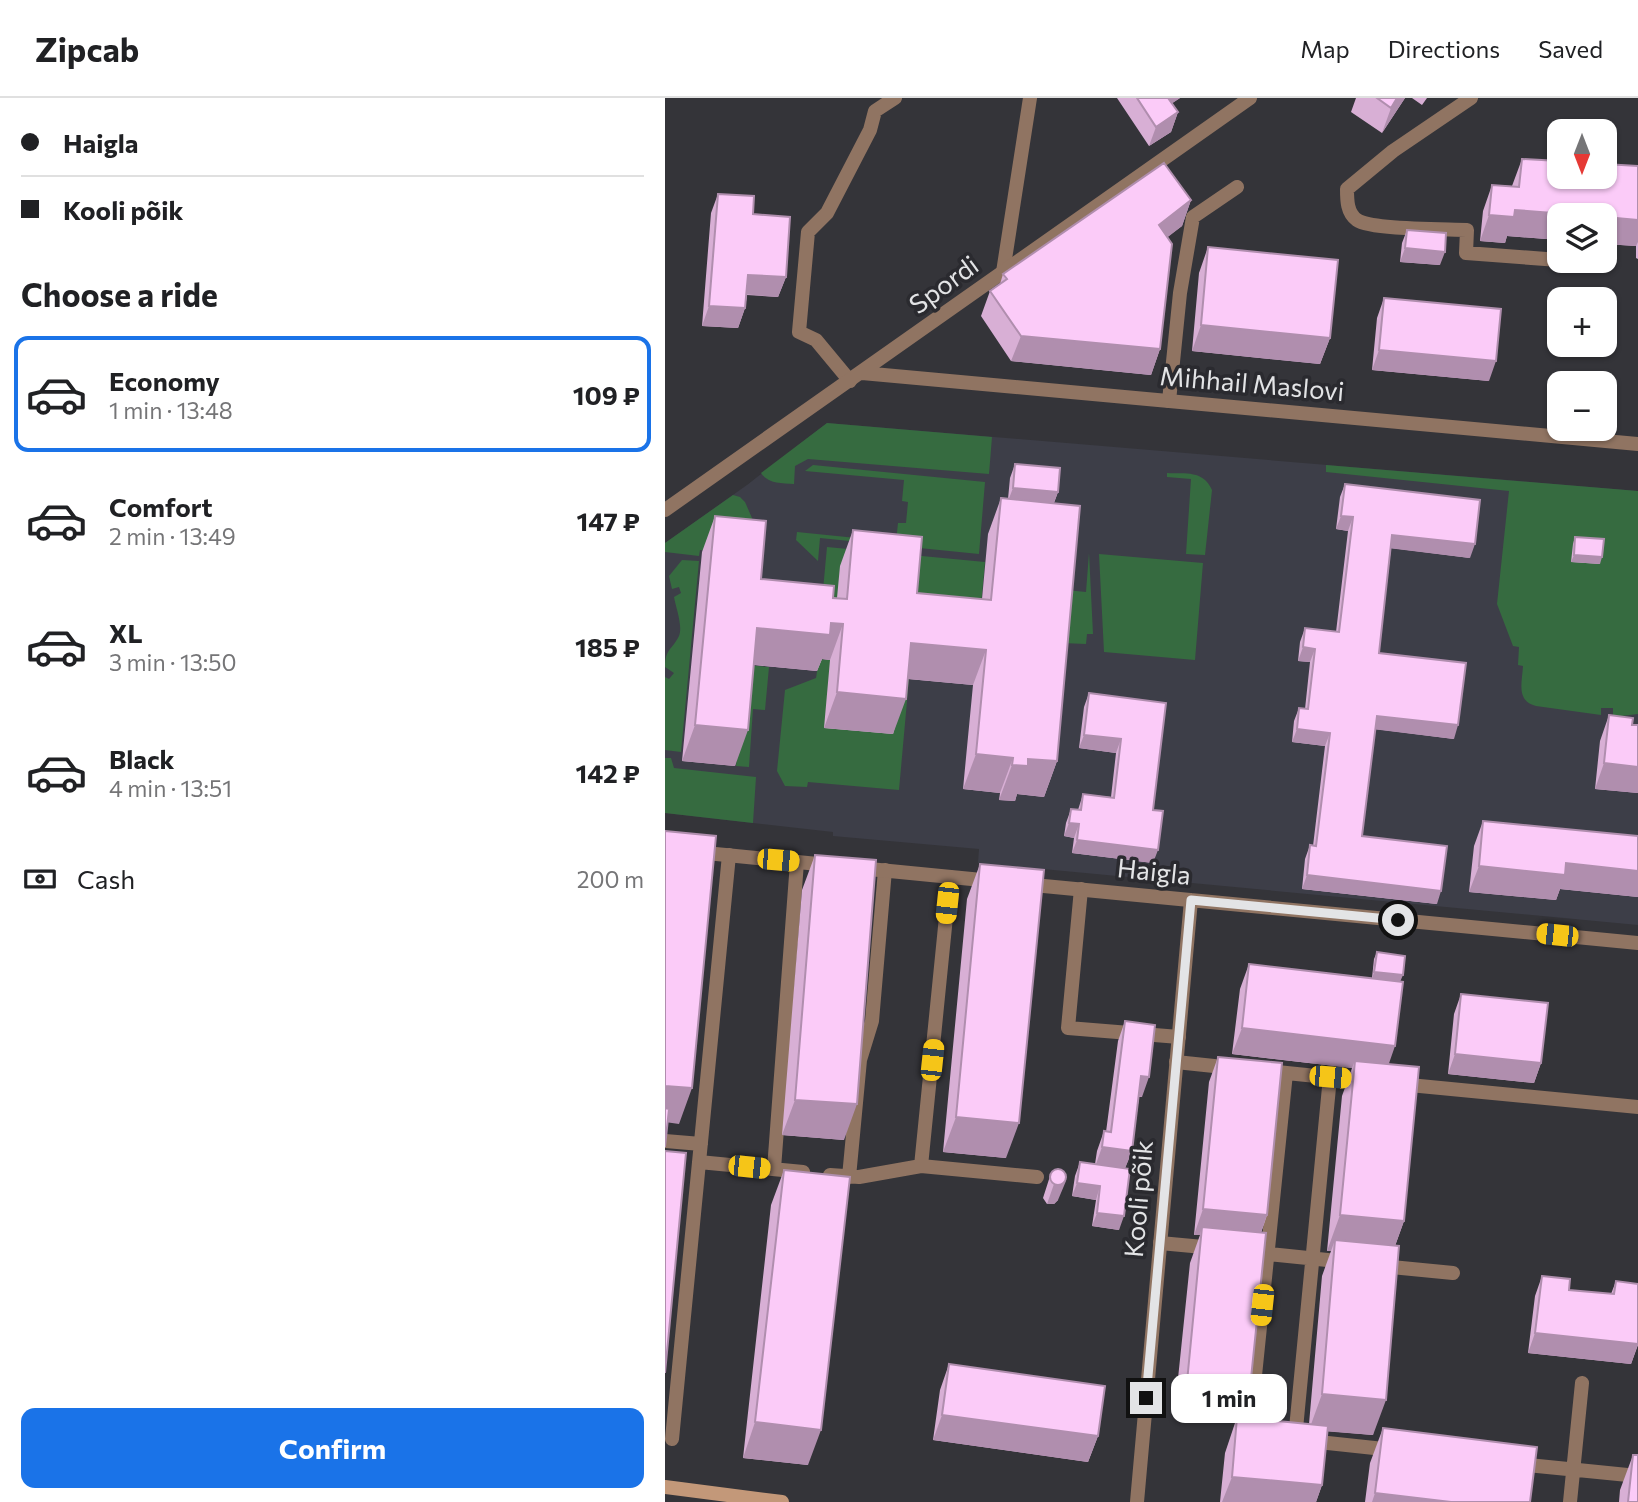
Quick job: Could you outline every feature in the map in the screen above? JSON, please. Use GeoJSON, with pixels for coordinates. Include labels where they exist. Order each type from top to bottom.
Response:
{"type":"FeatureCollection","features":[{"type":"Feature","properties":{"kind":"street"},"geometry":{"type":"LineString","coordinates":[[856,377],[816,340],[799,332],[808,232],[827,213],[870,130],[876,111],[895,98]]}},
{"type":"Feature","properties":{"kind":"street"},"geometry":{"type":"LineString","coordinates":[[1003,272],[1030,98]]}},
{"type":"Feature","properties":{"kind":"street","name":"Spordi"},"geometry":{"type":"LineString","coordinates":[[665,510],[1250,98]]}},
{"type":"Feature","properties":{"kind":"street"},"geometry":{"type":"LineString","coordinates":[[1471,98],[1393,151],[1347,189],[1348,206],[1355,219],[1367,225],[1467,230],[1466,253],[1547,259]]}},
{"type":"Feature","properties":{"kind":"street"},"geometry":{"type":"LineString","coordinates":[[1169,401],[1180,293],[1193,217],[1237,187]]}},
{"type":"Feature","properties":{"kind":"street","name":"Mihhail Maslovi"},"geometry":{"type":"LineString","coordinates":[[856,377],[1169,401],[1638,444]]}},
{"type":"Feature","properties":{"kind":"street","name":"Haigla"},"geometry":{"type":"LineString","coordinates":[[665,849],[1638,943]]}},
{"type":"Feature","properties":{"kind":"street"},"geometry":{"type":"LineString","coordinates":[[672,1439],[692,1179],[699,1162],[729,855]]}},
{"type":"Feature","properties":{"kind":"street"},"geometry":{"type":"LineString","coordinates":[[774,1169],[797,862]]}},
{"type":"Feature","properties":{"kind":"street"},"geometry":{"type":"LineString","coordinates":[[849,1177],[860,1060],[872,1021],[885,870]]}},
{"type":"Feature","properties":{"kind":"street"},"geometry":{"type":"LineString","coordinates":[[921,1166],[950,877]]}},
{"type":"Feature","properties":{"kind":"street"},"geometry":{"type":"LineString","coordinates":[[1081,889],[1069,1028],[1179,1037]]}},
{"type":"Feature","properties":{"kind":"street","name":"Kooli põik"},"geometry":{"type":"LineString","coordinates":[[1137,1502],[1191,900]]}},
{"type":"Feature","properties":{"kind":"street"},"geometry":{"type":"LineString","coordinates":[[1176,1062],[1638,1107]]}},
{"type":"Feature","properties":{"kind":"street"},"geometry":{"type":"LineString","coordinates":[[1260,1436],[1249,1434],[1286,1073]]}},
{"type":"Feature","properties":{"kind":"street"},"geometry":{"type":"LineString","coordinates":[[1330,1077],[1312,1258],[1289,1439],[1404,1451]]}},
{"type":"Feature","properties":{"kind":"street"},"geometry":{"type":"LineString","coordinates":[[665,1141],[701,1144]]}},
{"type":"Feature","properties":{"kind":"street"},"geometry":{"type":"LineString","coordinates":[[699,1162],[849,1177],[921,1166],[1037,1177]]}},
{"type":"Feature","properties":{"kind":"street"},"geometry":{"type":"LineString","coordinates":[[1160,1243],[1453,1273]]}},
{"type":"Feature","properties":{"kind":"street"},"geometry":{"type":"LineString","coordinates":[[1570,1502],[1582,1383]]}},
{"type":"Feature","properties":{"kind":"street"},"geometry":{"type":"LineString","coordinates":[[1508,1463],[1638,1476]]}},
{"type":"Feature","properties":{"kind":"street"},"geometry":{"type":"LineString","coordinates":[[665,1487],[782,1502]]}},
{"type":"Feature","properties":{"kind":"shaded area"},"geometry":{"type":"Polygon","coordinates":[[[827,423],[1638,491],[1638,925],[978,863],[979,849],[833,836],[833,832],[665,813],[665,543],[747,485],[827,423]]]}},
{"type":"Feature","properties":{"kind":"green space"},"geometry":{"type":"Polygon","coordinates":[[[827,423],[992,437],[989,474],[808,459],[795,466],[794,484],[771,481],[764,477],[761,473],[827,423]]]}},
{"type":"Feature","properties":{"kind":"green space"},"geometry":{"type":"Polygon","coordinates":[[[813,465],[985,482],[979,554],[820,538],[818,561],[796,540],[797,532],[896,542],[898,523],[906,523],[908,502],[902,501],[904,480],[805,471],[813,465]]]}},
{"type":"Feature","properties":{"kind":"green space"},"geometry":{"type":"Polygon","coordinates":[[[1326,465],[1638,491],[1638,714],[1613,717],[1613,708],[1601,708],[1601,715],[1536,706],[1525,700],[1521,685],[1523,666],[1518,665],[1519,647],[1513,646],[1497,604],[1509,491],[1326,472],[1326,465]]]}},
{"type":"Feature","properties":{"kind":"green space"},"geometry":{"type":"Polygon","coordinates":[[[1167,473],[1199,476],[1212,490],[1205,555],[1186,554],[1191,479],[1167,477],[1167,473]]]}},
{"type":"Feature","properties":{"kind":"green space"},"geometry":{"type":"Polygon","coordinates":[[[733,495],[745,502],[752,518],[762,559],[760,592],[750,611],[756,555],[700,550],[699,556],[665,552],[665,543],[733,495]]]}},
{"type":"Feature","properties":{"kind":"green space"},"geometry":{"type":"Polygon","coordinates":[[[827,547],[985,562],[978,636],[841,566],[834,635],[820,622],[827,547]]]}},
{"type":"Feature","properties":{"kind":"green space"},"geometry":{"type":"Polygon","coordinates":[[[1089,553],[1093,634],[1087,634],[1086,644],[1062,643],[1066,590],[1086,592],[1089,553]]]}},
{"type":"Feature","properties":{"kind":"green space"},"geometry":{"type":"Polygon","coordinates":[[[1099,554],[1203,563],[1195,660],[1104,652],[1099,554]]]}},
{"type":"Feature","properties":{"kind":"green space"},"geometry":{"type":"Polygon","coordinates":[[[682,560],[699,561],[681,752],[665,750],[665,677],[669,679],[674,673],[665,667],[665,661],[680,632],[674,597],[681,593],[679,587],[672,589],[669,576],[682,560]]]}},
{"type":"Feature","properties":{"kind":"green space"},"geometry":{"type":"Polygon","coordinates":[[[819,659],[909,679],[899,790],[808,782],[807,787],[785,786],[777,771],[785,690],[816,678],[819,659]]]}},
{"type":"Feature","properties":{"kind":"green space"},"geometry":{"type":"Polygon","coordinates":[[[745,665],[769,667],[765,710],[753,709],[749,767],[736,766],[745,665]]]}},
{"type":"Feature","properties":{"kind":"green space"},"geometry":{"type":"Polygon","coordinates":[[[665,758],[671,758],[674,768],[756,777],[753,823],[665,813],[665,758]]]}},
{"type":"Feature","properties":{"kind":"building"},"geometry":{"type":"Polygon","coordinates":[[[1137,98],[1168,98],[1178,112],[1156,127],[1137,98]]]}},
{"type":"Feature","properties":{"kind":"building"},"geometry":{"type":"Polygon","coordinates":[[[1377,98],[1397,98],[1391,108],[1377,98]]]}},
{"type":"Feature","properties":{"kind":"building"},"geometry":{"type":"Polygon","coordinates":[[[1522,159],[1547,160],[1547,189],[1617,189],[1617,165],[1638,166],[1638,220],[1617,218],[1617,203],[1547,203],[1547,212],[1515,210],[1514,217],[1489,215],[1492,185],[1519,187],[1522,159]]]}},
{"type":"Feature","properties":{"kind":"building"},"geometry":{"type":"Polygon","coordinates":[[[1164,163],[1191,200],[1159,225],[1172,244],[1160,349],[1021,336],[990,291],[1007,279],[1003,274],[1164,163]]]}},
{"type":"Feature","properties":{"kind":"building"},"geometry":{"type":"Polygon","coordinates":[[[718,194],[754,196],[753,214],[790,217],[786,277],[748,275],[745,308],[709,306],[718,194]]]}},
{"type":"Feature","properties":{"kind":"building"},"geometry":{"type":"Polygon","coordinates":[[[1407,230],[1446,233],[1445,252],[1405,248],[1407,230]]]}},
{"type":"Feature","properties":{"kind":"building"},"geometry":{"type":"Polygon","coordinates":[[[1208,247],[1338,260],[1330,338],[1201,325],[1208,247]]]}},
{"type":"Feature","properties":{"kind":"building"},"geometry":{"type":"Polygon","coordinates":[[[1384,298],[1501,309],[1496,361],[1379,350],[1384,298]]]}},
{"type":"Feature","properties":{"kind":"building"},"geometry":{"type":"Polygon","coordinates":[[[1015,464],[1060,468],[1058,492],[1013,488],[1015,464]]]}},
{"type":"Feature","properties":{"kind":"building"},"geometry":{"type":"Polygon","coordinates":[[[1345,484],[1480,500],[1475,544],[1392,535],[1379,653],[1466,663],[1458,725],[1377,716],[1362,836],[1447,846],[1441,891],[1307,875],[1310,845],[1316,846],[1330,733],[1297,729],[1299,708],[1308,709],[1315,649],[1303,647],[1305,628],[1339,632],[1353,517],[1341,516],[1345,484]]]}},
{"type":"Feature","properties":{"kind":"building"},"geometry":{"type":"Polygon","coordinates":[[[1001,498],[1080,506],[1057,761],[1028,759],[1028,766],[1012,765],[1013,758],[976,754],[986,650],[911,643],[906,699],[837,692],[843,624],[831,623],[830,635],[757,628],[748,730],[695,725],[715,516],[766,521],[761,579],[834,586],[833,598],[847,599],[853,530],[922,537],[917,593],[991,600],[1001,498]]]}},
{"type":"Feature","properties":{"kind":"building"},"geometry":{"type":"Polygon","coordinates":[[[1575,537],[1604,539],[1602,557],[1574,555],[1575,537]]]}},
{"type":"Feature","properties":{"kind":"building"},"geometry":{"type":"Polygon","coordinates":[[[1089,693],[1166,703],[1153,810],[1163,811],[1158,850],[1077,840],[1079,824],[1069,823],[1071,809],[1081,810],[1083,794],[1114,798],[1121,739],[1084,735],[1089,693]]]}},
{"type":"Feature","properties":{"kind":"building"},"geometry":{"type":"Polygon","coordinates":[[[1609,715],[1633,718],[1632,725],[1638,725],[1638,767],[1604,763],[1609,715]]]}},
{"type":"Feature","properties":{"kind":"building"},"geometry":{"type":"Polygon","coordinates":[[[1483,821],[1638,836],[1638,871],[1566,863],[1565,875],[1479,866],[1483,821]]]}},
{"type":"Feature","properties":{"kind":"building"},"geometry":{"type":"Polygon","coordinates":[[[665,831],[716,836],[692,1088],[665,1086],[665,831]]]}},
{"type":"Feature","properties":{"kind":"building"},"geometry":{"type":"Polygon","coordinates":[[[815,855],[876,860],[857,1104],[795,1100],[815,855]]]}},
{"type":"Feature","properties":{"kind":"building"},"geometry":{"type":"Polygon","coordinates":[[[980,864],[1044,870],[1019,1123],[956,1117],[980,864]]]}},
{"type":"Feature","properties":{"kind":"building"},"geometry":{"type":"Polygon","coordinates":[[[1377,952],[1405,956],[1403,975],[1374,972],[1377,952]]]}},
{"type":"Feature","properties":{"kind":"building"},"geometry":{"type":"Polygon","coordinates":[[[1249,964],[1403,982],[1395,1046],[1242,1028],[1249,964]]]}},
{"type":"Feature","properties":{"kind":"building"},"geometry":{"type":"Polygon","coordinates":[[[1461,994],[1548,1003],[1541,1063],[1455,1054],[1461,994]]]}},
{"type":"Feature","properties":{"kind":"building"},"geometry":{"type":"Polygon","coordinates":[[[1125,1021],[1155,1025],[1149,1077],[1141,1076],[1132,1151],[1102,1147],[1104,1131],[1111,1132],[1125,1021]]]}},
{"type":"Feature","properties":{"kind":"building"},"geometry":{"type":"Polygon","coordinates":[[[1218,1057],[1282,1063],[1267,1215],[1203,1209],[1218,1057]]]}},
{"type":"Feature","properties":{"kind":"building"},"geometry":{"type":"Polygon","coordinates":[[[1355,1061],[1419,1067],[1404,1221],[1340,1215],[1355,1061]]]}},
{"type":"Feature","properties":{"kind":"building"},"geometry":{"type":"Polygon","coordinates":[[[665,1108],[669,1109],[665,1147],[665,1108]]]}},
{"type":"Feature","properties":{"kind":"building"},"geometry":{"type":"Polygon","coordinates":[[[665,1151],[686,1153],[665,1373],[665,1151]]]}},
{"type":"Feature","properties":{"kind":"building"},"geometry":{"type":"Polygon","coordinates":[[[1080,1162],[1130,1169],[1124,1216],[1097,1213],[1100,1186],[1077,1183],[1080,1162]]]}},
{"type":"Feature","properties":{"kind":"building"},"geometry":{"type":"Polygon","coordinates":[[[1058,1169],[1066,1177],[1058,1185],[1050,1177],[1058,1169]]]}},
{"type":"Feature","properties":{"kind":"building"},"geometry":{"type":"Polygon","coordinates":[[[784,1170],[850,1177],[821,1430],[755,1422],[784,1170]]]}},
{"type":"Feature","properties":{"kind":"building"},"geometry":{"type":"Polygon","coordinates":[[[1202,1227],[1266,1233],[1250,1388],[1187,1382],[1202,1227]]]}},
{"type":"Feature","properties":{"kind":"building"},"geometry":{"type":"Polygon","coordinates":[[[1335,1240],[1399,1246],[1386,1400],[1322,1394],[1335,1240]]]}},
{"type":"Feature","properties":{"kind":"building"},"geometry":{"type":"Polygon","coordinates":[[[1542,1276],[1570,1279],[1569,1290],[1614,1294],[1616,1281],[1638,1284],[1638,1344],[1535,1333],[1542,1276]]]}},
{"type":"Feature","properties":{"kind":"building"},"geometry":{"type":"Polygon","coordinates":[[[949,1364],[1105,1386],[1098,1436],[942,1415],[949,1364]]]}},
{"type":"Feature","properties":{"kind":"building"},"geometry":{"type":"Polygon","coordinates":[[[1237,1417],[1328,1426],[1322,1485],[1232,1477],[1237,1417]]]}},
{"type":"Feature","properties":{"kind":"building"},"geometry":{"type":"Polygon","coordinates":[[[1383,1428],[1537,1447],[1530,1502],[1451,1502],[1375,1493],[1383,1428]]]}},
{"type":"Feature","properties":{"kind":"building"},"geometry":{"type":"Polygon","coordinates":[[[1633,1455],[1638,1455],[1638,1502],[1628,1502],[1633,1455]]]}},
{"type":"Feature","properties":{"kind":"route"},"geometry":{"type":"LineString","coordinates":[[1146,1398],[1191,900],[1398,920]]}}]}
